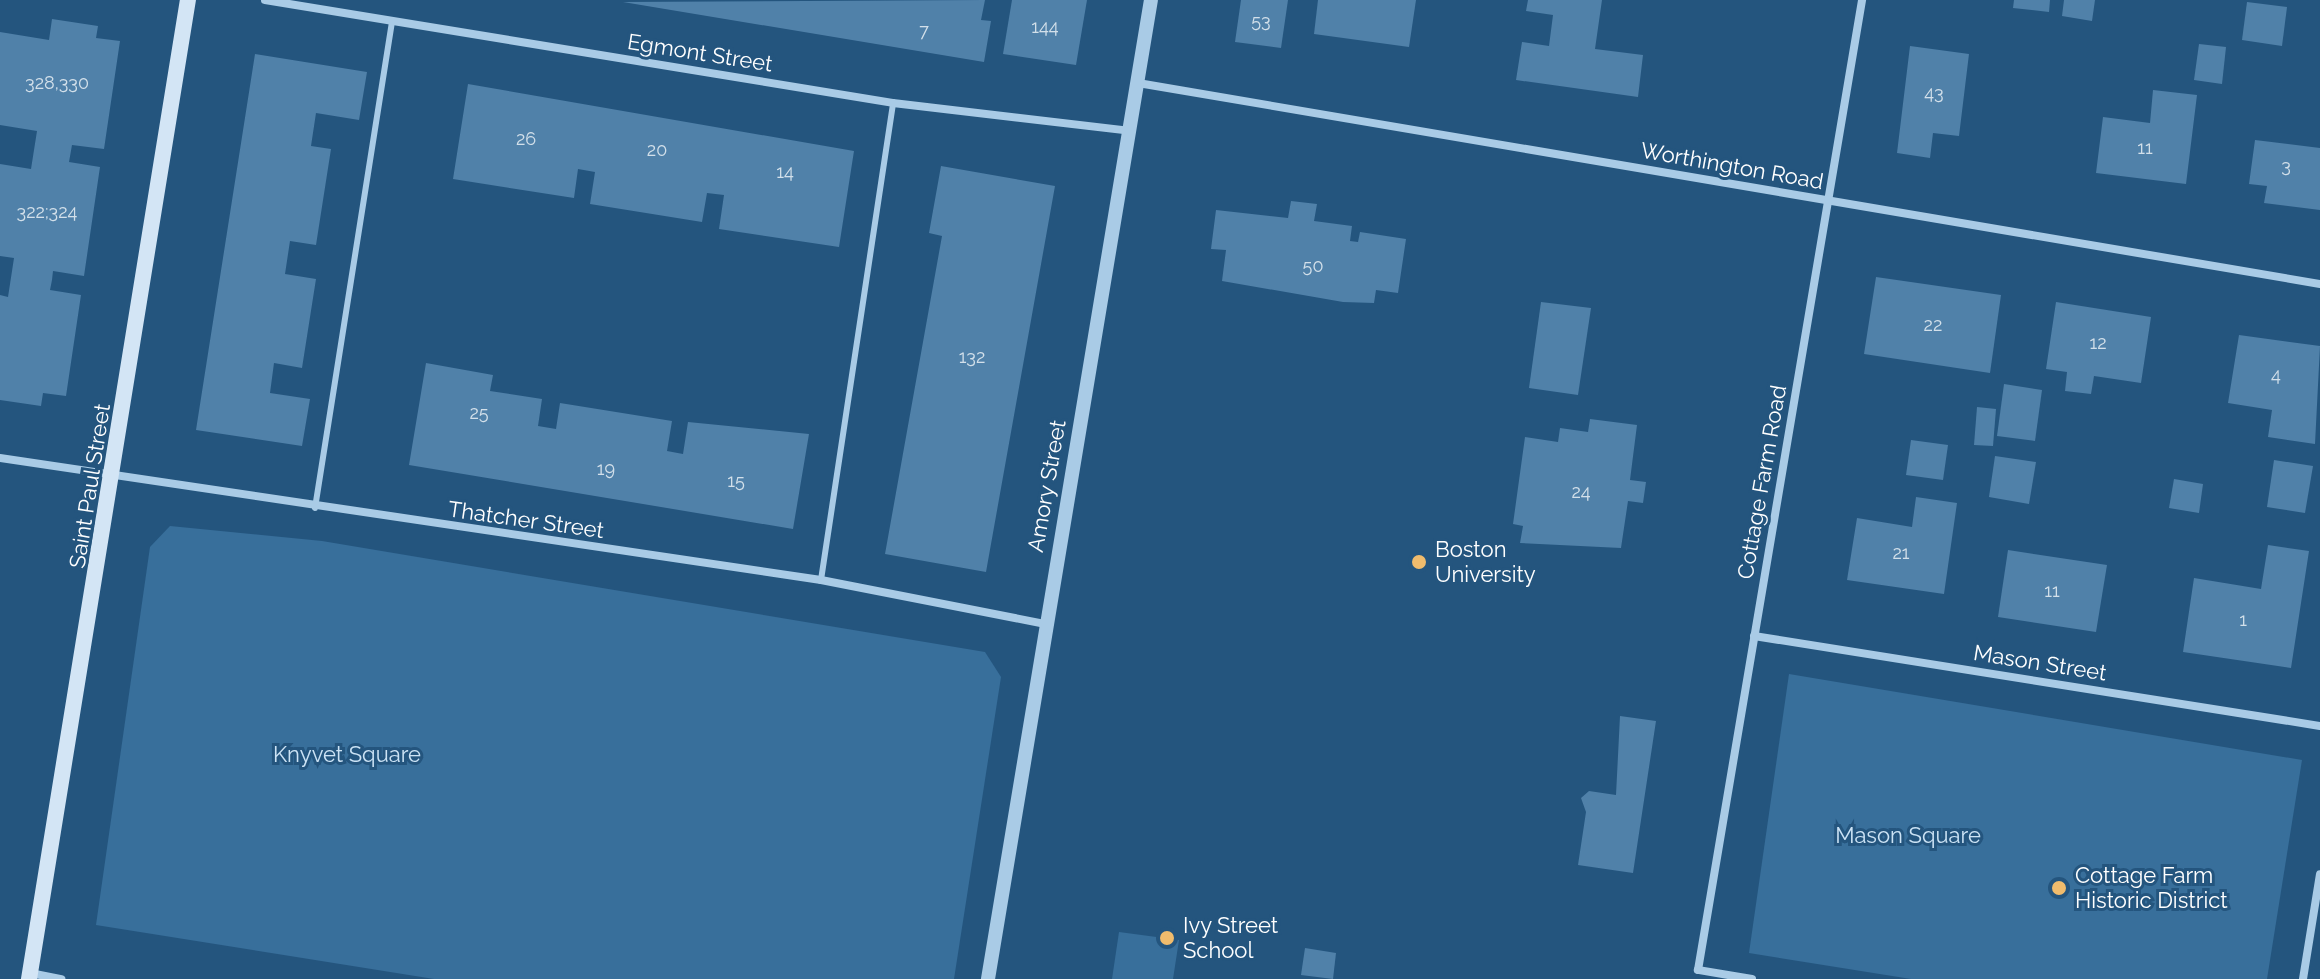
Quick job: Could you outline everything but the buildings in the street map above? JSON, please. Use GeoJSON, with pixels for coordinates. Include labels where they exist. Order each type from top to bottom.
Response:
{"type":"FeatureCollection","features":[{"type":"Feature","properties":{"kind":"main road","name":"Saint Paul Street"},"geometry":{"type":"LineString","coordinates":[[30,976],[115,474],[188,0]]}},
{"type":"Feature","properties":{"kind":"street","name":"Egmont Street"},"geometry":{"type":"LineString","coordinates":[[265,0],[893,103],[1130,131]]}},
{"type":"Feature","properties":{"kind":"street","name":"Amory Street"},"geometry":{"type":"LineString","coordinates":[[988,979],[1151,0]]}},
{"type":"Feature","properties":{"kind":"street","name":"Cottage Farm Road"},"geometry":{"type":"LineString","coordinates":[[1752,979],[1698,970],[1862,0]]}},
{"type":"Feature","properties":{"kind":"street","name":"Worthington Road"},"geometry":{"type":"LineString","coordinates":[[1138,83],[2320,284]]}},
{"type":"Feature","properties":{"kind":"street","name":"Thatcher Street"},"geometry":{"type":"LineString","coordinates":[[0,458],[315,508],[821,580],[1046,624]]}},
{"type":"Feature","properties":{"kind":"street","name":"Mason Street"},"geometry":{"type":"LineString","coordinates":[[1754,636],[2320,726]]}},
{"type":"Feature","properties":{"kind":"street"},"geometry":{"type":"LineString","coordinates":[[2303,979],[2320,874]]}},
{"type":"Feature","properties":{"kind":"street"},"geometry":{"type":"LineString","coordinates":[[30,976],[61,979]]}},
{"type":"Feature","properties":{"kind":"lane"},"geometry":{"type":"LineString","coordinates":[[315,508],[392,21]]}},
{"type":"Feature","properties":{"kind":"lane"},"geometry":{"type":"LineString","coordinates":[[821,580],[893,103]]}},
{"type":"Feature","properties":{"kind":"green space","name":"Knyvet Square"},"geometry":{"type":"Polygon","coordinates":[[[170,526],[322,541],[985,652],[1001,677],[954,979],[434,979],[96,925],[150,547],[170,526]]]}},
{"type":"Feature","properties":{"kind":"green space","name":"Mason Square"},"geometry":{"type":"Polygon","coordinates":[[[1789,674],[2302,760],[2267,979],[1911,979],[1749,953],[1789,674]]]}},
{"type":"Feature","properties":{"kind":"green space"},"geometry":{"type":"Polygon","coordinates":[[[1119,932],[1179,940],[1173,979],[1112,979],[1119,932]]]}},
{"type":"Feature","properties":{"kind":"place","name":"Boston University"},"geometry":{"type":"Point","coordinates":[1419,562]}},
{"type":"Feature","properties":{"kind":"place","name":"Cottage Farm Historic District"},"geometry":{"type":"Point","coordinates":[2059,888]}},
{"type":"Feature","properties":{"kind":"place","name":"Ivy Street School"},"geometry":{"type":"Point","coordinates":[1167,938]}}]}
